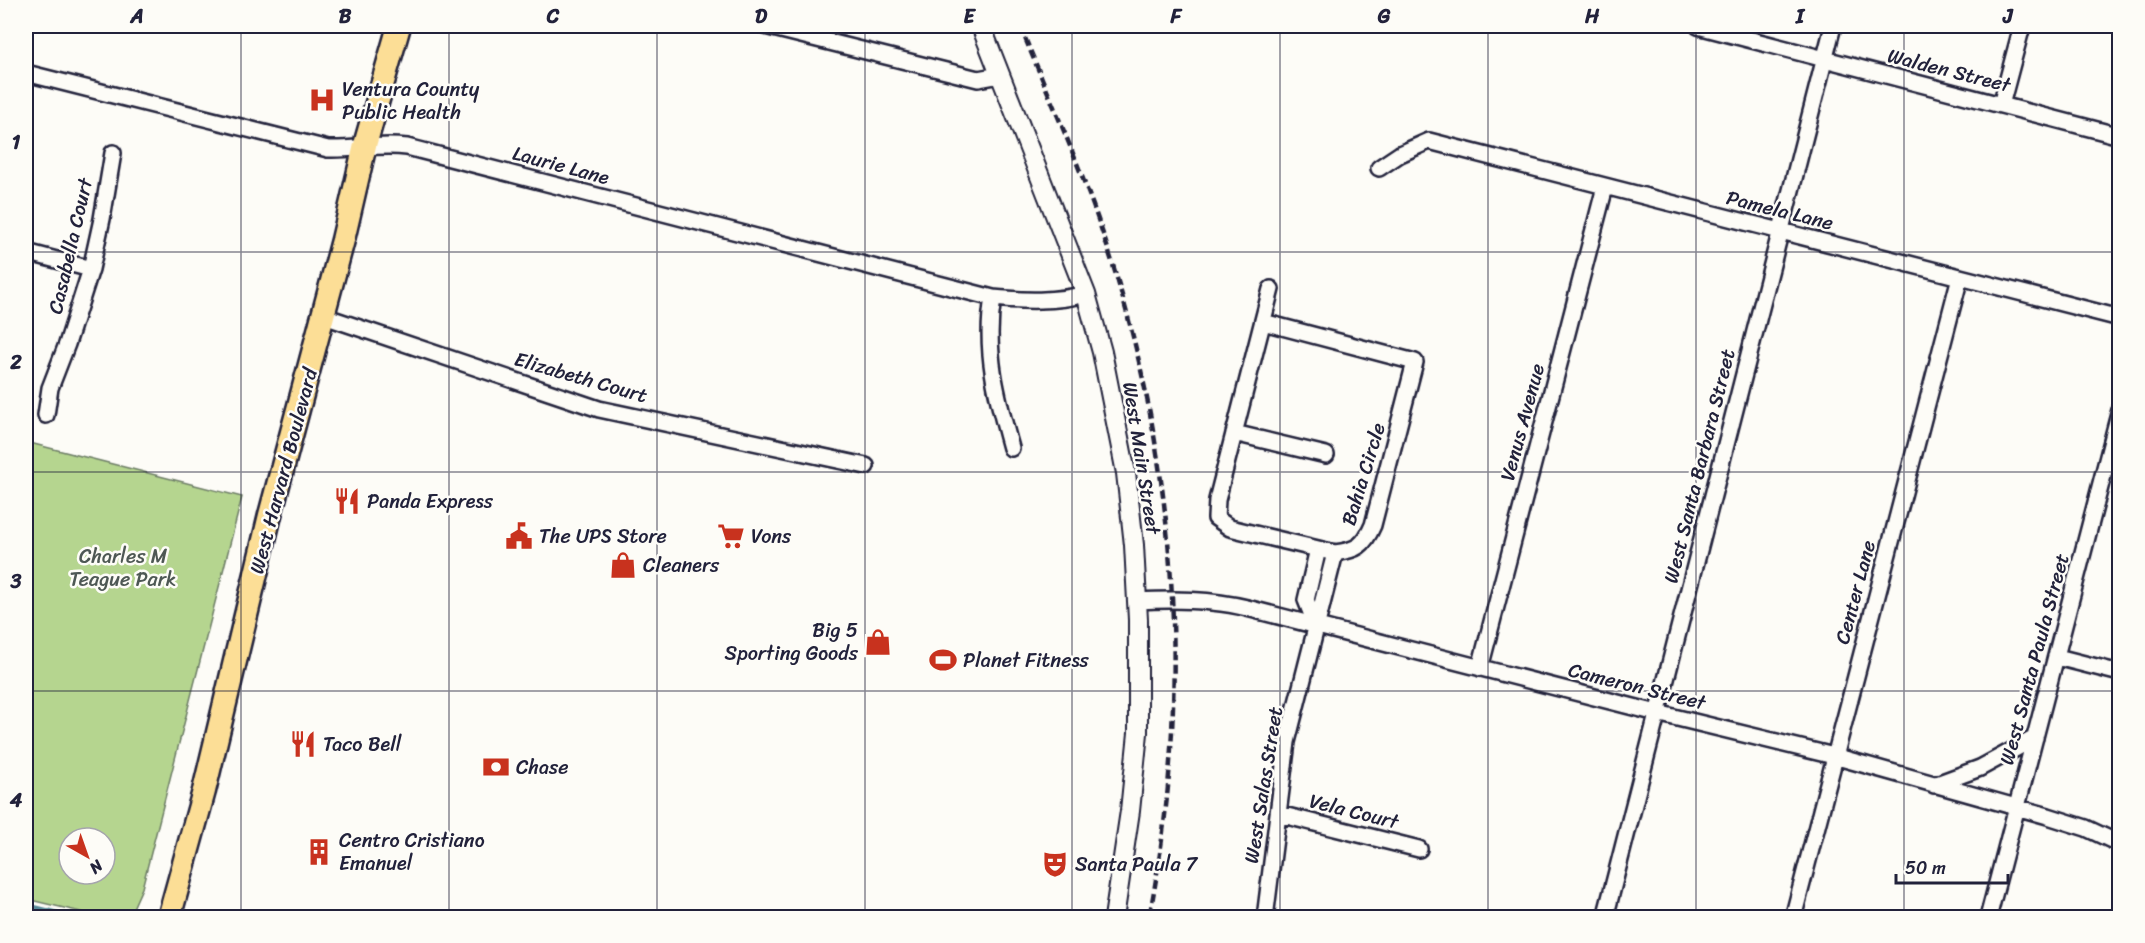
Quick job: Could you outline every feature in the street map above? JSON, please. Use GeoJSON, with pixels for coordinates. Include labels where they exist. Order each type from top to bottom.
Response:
{"type":"FeatureCollection","features":[{"type":"Feature","properties":{"kind":"main road","name":"West Harvard Boulevard"},"geometry":{"type":"LineString","coordinates":[[169,918],[204,790],[270,515],[324,316],[365,145],[399,26]]}},
{"type":"Feature","properties":{"kind":"street"},"geometry":{"type":"LineString","coordinates":[[765,26],[978,79],[1000,75]]}},
{"type":"Feature","properties":{"kind":"street","name":"West Main Street"},"geometry":{"type":"LineString","coordinates":[[981,26],[1086,294],[1102,352],[1126,473],[1134,545],[1137,601],[1138,733],[1130,811],[1114,918]]}},
{"type":"Feature","properties":{"kind":"street","name":"Walden Street"},"geometry":{"type":"LineString","coordinates":[[1698,26],[2120,136]]}},
{"type":"Feature","properties":{"kind":"street","name":"West Santa Barbara Street"},"geometry":{"type":"LineString","coordinates":[[1605,918],[1833,26]]}},
{"type":"Feature","properties":{"kind":"street"},"geometry":{"type":"LineString","coordinates":[[2001,105],[2022,26]]}},
{"type":"Feature","properties":{"kind":"street","name":"Laurie Lane"},"geometry":{"type":"LineString","coordinates":[[26,73],[328,149],[387,144],[407,147],[993,298],[1026,301],[1064,299],[1086,294]]}},
{"type":"Feature","properties":{"kind":"street","name":"Pamela Lane"},"geometry":{"type":"LineString","coordinates":[[1379,168],[1400,154],[1429,141],[2120,318]]}},
{"type":"Feature","properties":{"kind":"street","name":"Casabella Court"},"geometry":{"type":"LineString","coordinates":[[46,415],[50,388],[91,269],[113,153]]}},
{"type":"Feature","properties":{"kind":"street","name":"Venus Avenue"},"geometry":{"type":"LineString","coordinates":[[1480,668],[1605,186]]}},
{"type":"Feature","properties":{"kind":"street"},"geometry":{"type":"LineString","coordinates":[[26,252],[91,269]]}},
{"type":"Feature","properties":{"kind":"street","name":"Center Lane"},"geometry":{"type":"LineString","coordinates":[[1793,918],[1960,277]]}},
{"type":"Feature","properties":{"kind":"street"},"geometry":{"type":"LineString","coordinates":[[1271,289],[1217,500],[1216,518],[1230,528],[1335,553]]}},
{"type":"Feature","properties":{"kind":"street"},"geometry":{"type":"LineString","coordinates":[[993,298],[989,316],[990,353],[995,392],[1011,448]]}},
{"type":"Feature","properties":{"kind":"street","name":"Elizabeth Court"},"geometry":{"type":"LineString","coordinates":[[324,316],[599,409],[866,466]]}},
{"type":"Feature","properties":{"kind":"street","name":"Bahia Circle"},"geometry":{"type":"LineString","coordinates":[[1263,322],[1415,362],[1368,537],[1360,546],[1350,551],[1335,553]]}},
{"type":"Feature","properties":{"kind":"street","name":"West Santa Paula Street"},"geometry":{"type":"LineString","coordinates":[[1989,918],[2120,410]]}},
{"type":"Feature","properties":{"kind":"street"},"geometry":{"type":"LineString","coordinates":[[1234,433],[1326,455]]}},
{"type":"Feature","properties":{"kind":"street"},"geometry":{"type":"LineString","coordinates":[[1316,625],[1306,600],[1318,549]]}},
{"type":"Feature","properties":{"kind":"street","name":"West Salas Street"},"geometry":{"type":"LineString","coordinates":[[1265,918],[1287,742],[1335,553]]}},
{"type":"Feature","properties":{"kind":"street","name":"Cameron Street"},"geometry":{"type":"LineString","coordinates":[[1137,601],[1173,600],[1229,604],[1316,625],[1834,756],[2085,828],[2120,844]]}},
{"type":"Feature","properties":{"kind":"street"},"geometry":{"type":"LineString","coordinates":[[2057,657],[2120,673]]}},
{"type":"Feature","properties":{"kind":"street"},"geometry":{"type":"LineString","coordinates":[[1934,785],[1980,768],[2035,738]]}},
{"type":"Feature","properties":{"kind":"street","name":"Vela Court"},"geometry":{"type":"LineString","coordinates":[[1279,814],[1419,849]]}},
{"type":"Feature","properties":{"kind":"green space","name":"Charles M Teague Park"},"geometry":{"type":"Polygon","coordinates":[[[26,442],[242,497],[142,888],[129,917],[102,917],[26,899],[26,442]]]}},
{"type":"Feature","properties":{"kind":"waterway"},"geometry":{"type":"LineString","coordinates":[[26,905],[77,918]]}},
{"type":"Feature","properties":{"kind":"railway"},"geometry":{"type":"LineString","coordinates":[[1020,26],[1071,149],[1106,243],[1137,354],[1154,434],[1165,514],[1172,595],[1174,676],[1170,757],[1162,838],[1149,918]]}},
{"type":"Feature","properties":{"kind":"place","name":"Ventura County Public Health"},"geometry":{"type":"Point","coordinates":[322,100]}},
{"type":"Feature","properties":{"kind":"place","name":"Panda Express"},"geometry":{"type":"Point","coordinates":[347,501]}},
{"type":"Feature","properties":{"kind":"place","name":"The UPS Store"},"geometry":{"type":"Point","coordinates":[519,536]}},
{"type":"Feature","properties":{"kind":"place","name":"Vons"},"geometry":{"type":"Point","coordinates":[731,536]}},
{"type":"Feature","properties":{"kind":"place","name":"Cleaners"},"geometry":{"type":"Point","coordinates":[623,565]}},
{"type":"Feature","properties":{"kind":"place","name":"Big 5 Sporting Goods"},"geometry":{"type":"Point","coordinates":[878,642]}},
{"type":"Feature","properties":{"kind":"place","name":"Planet Fitness"},"geometry":{"type":"Point","coordinates":[943,660]}},
{"type":"Feature","properties":{"kind":"place","name":"Taco Bell"},"geometry":{"type":"Point","coordinates":[303,744]}},
{"type":"Feature","properties":{"kind":"place","name":"Chase"},"geometry":{"type":"Point","coordinates":[496,767]}},
{"type":"Feature","properties":{"kind":"place","name":"Centro Cristiano Emanuel"},"geometry":{"type":"Point","coordinates":[319,852]}},
{"type":"Feature","properties":{"kind":"place","name":"Santa Paula 7"},"geometry":{"type":"Point","coordinates":[1055,864]}}]}
